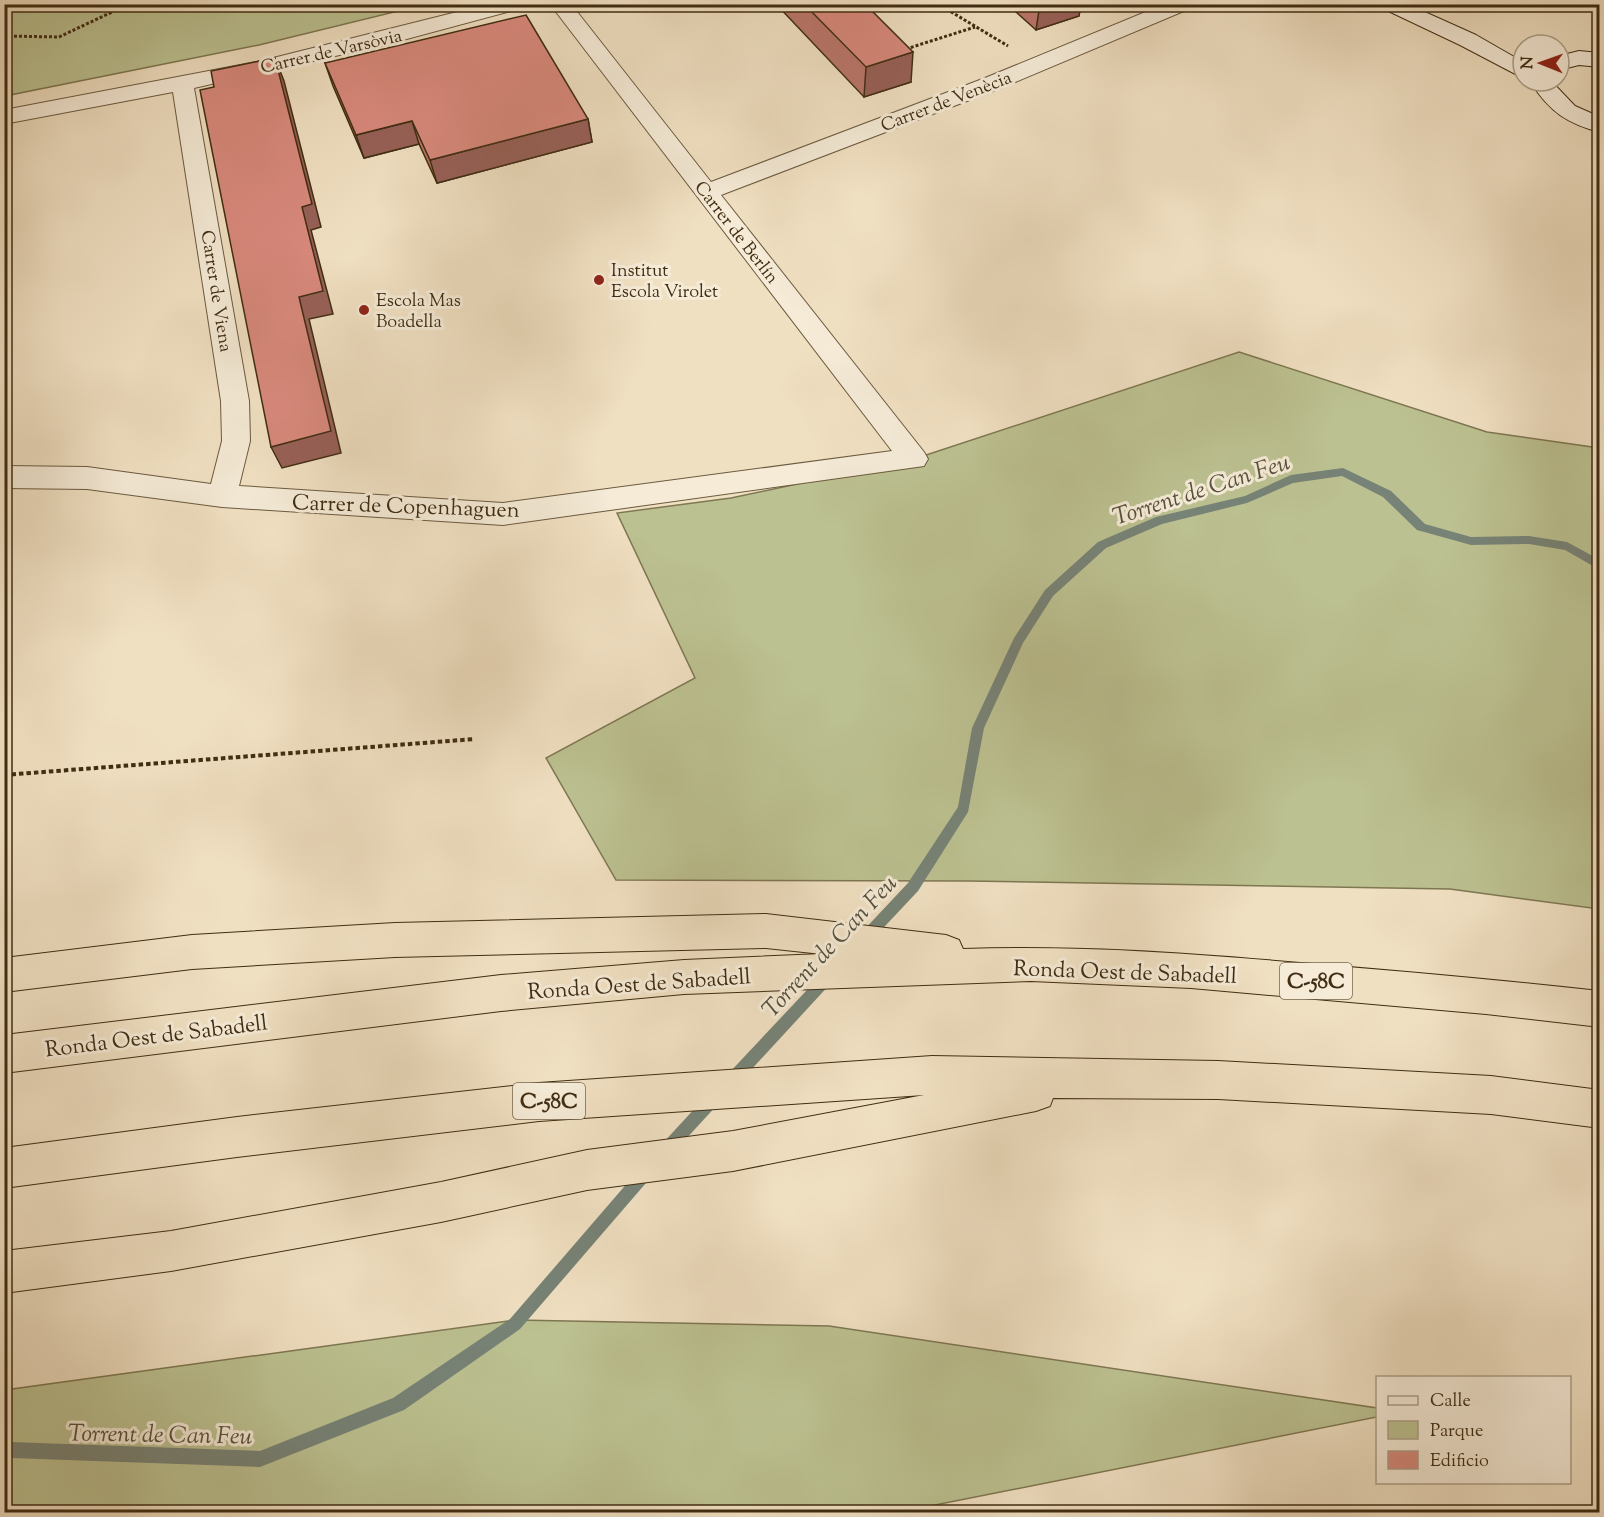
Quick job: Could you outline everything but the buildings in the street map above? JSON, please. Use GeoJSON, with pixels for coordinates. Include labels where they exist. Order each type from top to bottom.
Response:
{"type":"FeatureCollection","features":[{"type":"Feature","properties":{"kind":"highway"},"geometry":{"type":"LineString","coordinates":[[4,975],[192,952],[371,941],[766,931],[889,944],[1031,964]]}},
{"type":"Feature","properties":{"kind":"highway","name":"Ronda Oest de Sabadell"},"geometry":{"type":"LineString","coordinates":[[4,1054],[489,994],[684,977],[1031,964],[1203,972],[1486,996],[1599,1009]]}},
{"type":"Feature","properties":{"kind":"highway","name":"C-58C"},"geometry":{"type":"LineString","coordinates":[[4,1168],[237,1137],[538,1102],[932,1075],[1097,1080],[1218,1080],[1491,1095],[1599,1109]]}},
{"type":"Feature","properties":{"kind":"highway"},"geometry":{"type":"LineString","coordinates":[[4,1272],[171,1251],[441,1202],[587,1170],[733,1151],[1097,1080]]}},
{"type":"Feature","properties":{"kind":"street","name":"Carrer de Varsòvia"},"geometry":{"type":"LineString","coordinates":[[4,117],[183,86],[425,30],[515,4]]}},
{"type":"Feature","properties":{"kind":"street","name":"Carrer de Berlín"},"geometry":{"type":"LineString","coordinates":[[560,4],[914,459]]}},
{"type":"Feature","properties":{"kind":"street","name":"Carrer de Venècia"},"geometry":{"type":"LineString","coordinates":[[706,192],[993,83],[1184,4]]}},
{"type":"Feature","properties":{"kind":"street"},"geometry":{"type":"LineString","coordinates":[[1389,4],[1468,40],[1511,64]]}},
{"type":"Feature","properties":{"kind":"street"},"geometry":{"type":"LineString","coordinates":[[1468,40],[1511,49]]}},
{"type":"Feature","properties":{"kind":"street"},"geometry":{"type":"LineString","coordinates":[[1571,59],[1599,60]]}},
{"type":"Feature","properties":{"kind":"street","name":"Carrer de Viena"},"geometry":{"type":"LineString","coordinates":[[183,86],[235,401],[236,441],[222,496]]}},
{"type":"Feature","properties":{"kind":"street"},"geometry":{"type":"LineString","coordinates":[[1548,93],[1555,104],[1581,119],[1599,125]]}},
{"type":"Feature","properties":{"kind":"street","name":"Carrer de Copenhaguen"},"geometry":{"type":"LineString","coordinates":[[4,477],[87,478],[222,496],[503,514],[914,459]]}},
{"type":"Feature","properties":{"kind":"path"},"geometry":{"type":"LineString","coordinates":[[4,13],[31,4]]}},
{"type":"Feature","properties":{"kind":"path"},"geometry":{"type":"LineString","coordinates":[[4,36],[59,37],[129,4]]}},
{"type":"Feature","properties":{"kind":"path"},"geometry":{"type":"LineString","coordinates":[[938,4],[1010,48]]}},
{"type":"Feature","properties":{"kind":"path"},"geometry":{"type":"LineString","coordinates":[[902,50],[975,27]]}},
{"type":"Feature","properties":{"kind":"path"},"geometry":{"type":"LineString","coordinates":[[4,775],[475,739]]}},
{"type":"Feature","properties":{"kind":"green space"},"geometry":{"type":"Polygon","coordinates":[[[5,4],[423,5],[259,45],[5,96],[5,4]]]}},
{"type":"Feature","properties":{"kind":"green space"},"geometry":{"type":"Polygon","coordinates":[[[1239,352],[1487,432],[1599,448],[1599,909],[1450,889],[969,881],[616,880],[546,758],[695,678],[617,513],[731,498],[914,459],[1239,352]]]}},
{"type":"Feature","properties":{"kind":"green space"},"geometry":{"type":"Polygon","coordinates":[[[516,1320],[829,1326],[1376,1408],[1376,1417],[900,1512],[5,1512],[5,1390],[516,1320]]]}},
{"type":"Feature","properties":{"kind":"waterway","name":"Torrent de Can Feu"},"geometry":{"type":"LineString","coordinates":[[866,937],[913,887],[964,808],[978,728],[1018,641],[1049,593],[1102,545],[1160,520],[1247,499],[1291,479],[1343,472],[1387,494],[1421,527],[1471,541],[1529,540],[1567,546],[1600,566]]}},
{"type":"Feature","properties":{"kind":"waterway","name":"Torrent de Can Feu"},"geometry":{"type":"LineString","coordinates":[[733,1079],[827,978]]}},
{"type":"Feature","properties":{"kind":"waterway","name":"Torrent de Can Feu"},"geometry":{"type":"LineString","coordinates":[[667,1149],[714,1098]]}},
{"type":"Feature","properties":{"kind":"waterway","name":"Torrent de Can Feu"},"geometry":{"type":"LineString","coordinates":[[4,1453],[10,1450],[260,1459],[398,1404],[515,1324],[647,1171]]}},
{"type":"Feature","properties":{"kind":"place","name":"Institut Escola Virolet"},"geometry":{"type":"Point","coordinates":[599,280]}},
{"type":"Feature","properties":{"kind":"place","name":"Escola Mas Boadella"},"geometry":{"type":"Point","coordinates":[364,310]}}]}
